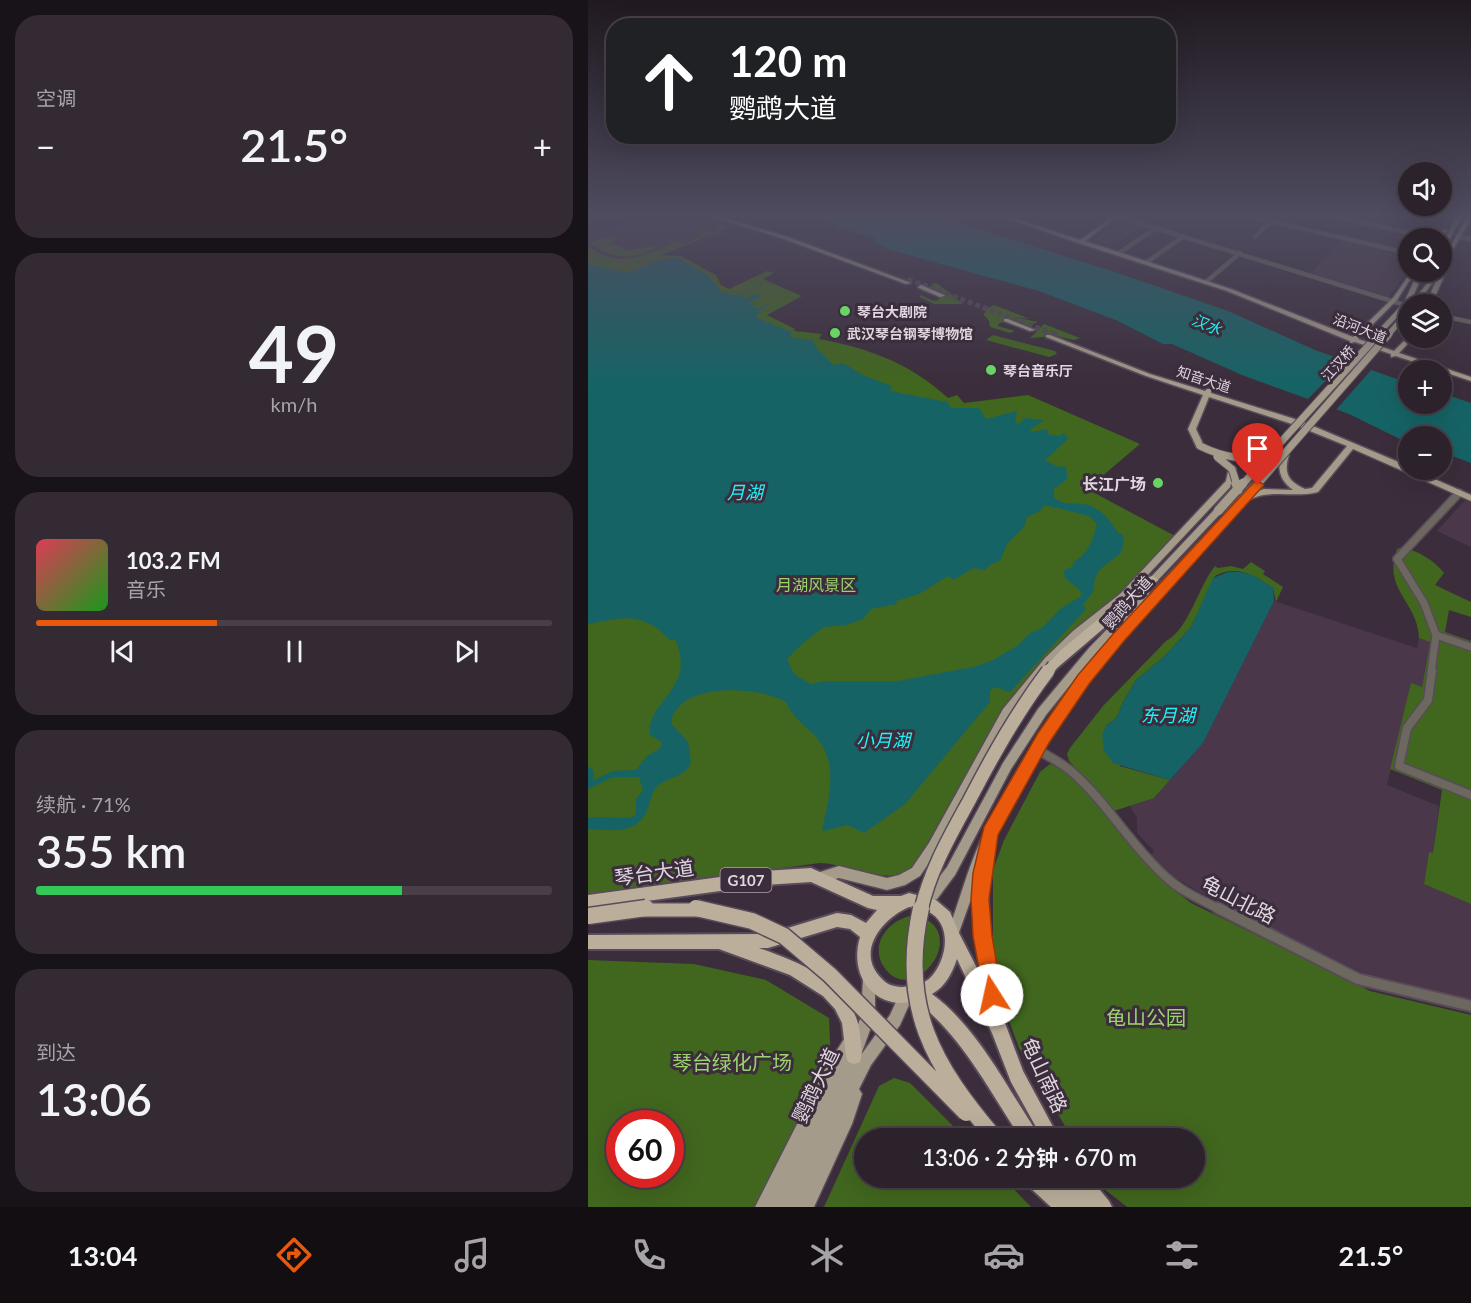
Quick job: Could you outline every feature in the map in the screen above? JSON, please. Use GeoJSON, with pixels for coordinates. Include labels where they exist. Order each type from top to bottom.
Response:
{"type":"FeatureCollection","features":[{"type":"Feature","properties":{"kind":"highway"},"geometry":{"type":"LineString","coordinates":[[986,1128],[965,1102],[932,1049],[921,1019],[916,992],[915,941],[925,892],[943,850],[1014,719],[1053,665],[1084,636],[1129,603],[1153,579]]}},
{"type":"Feature","properties":{"kind":"highway","name":"琴台大道"},"geometry":{"type":"LineString","coordinates":[[588,902],[764,878],[811,874],[873,903],[898,902]]}},
{"type":"Feature","properties":{"kind":"highway"},"geometry":{"type":"LineString","coordinates":[[912,995],[931,987],[942,976],[950,963],[953,948],[953,934],[941,911],[919,900]]}},
{"type":"Feature","properties":{"kind":"highway","name":"G107"},"geometry":{"type":"LineString","coordinates":[[898,902],[919,900]]}},
{"type":"Feature","properties":{"kind":"highway"},"geometry":{"type":"LineString","coordinates":[[898,902],[879,915],[867,934],[863,956],[870,976],[885,991],[912,995],[935,1004],[949,1019],[1024,1128]]}},
{"type":"Feature","properties":{"kind":"highway"},"geometry":{"type":"LineString","coordinates":[[588,916],[648,908],[695,908],[752,921],[784,936],[830,975],[984,1128]]}},
{"type":"Feature","properties":{"kind":"highway"},"geometry":{"type":"LineString","coordinates":[[588,942],[768,941],[837,920],[851,921],[867,934]]}},
{"type":"Feature","properties":{"kind":"highway","name":"龟山南路"},"geometry":{"type":"LineString","coordinates":[[953,934],[999,1029],[1017,1076],[1046,1128]]}},
{"type":"Feature","properties":{"kind":"highway"},"geometry":{"type":"LineString","coordinates":[[715,941],[773,960],[813,981],[842,1007],[850,1021],[857,1053]]}},
{"type":"Feature","properties":{"kind":"highway"},"geometry":{"type":"LineString","coordinates":[[1043,1188],[1058,1202]]}},
{"type":"Feature","properties":{"kind":"highway"},"geometry":{"type":"LineString","coordinates":[[1067,1188],[1082,1207]]}},
{"type":"Feature","properties":{"kind":"highway"},"geometry":{"type":"LineString","coordinates":[[1087,1188],[1103,1207]]}},
{"type":"Feature","properties":{"kind":"main road"},"geometry":{"type":"LineString","coordinates":[[883,272],[908,281],[886,272]]}},
{"type":"Feature","properties":{"kind":"main road","name":"沿河大道"},"geometry":{"type":"LineString","coordinates":[[1172,272],[1408,360]]}},
{"type":"Feature","properties":{"kind":"main road","name":"沿河大道"},"geometry":{"type":"LineString","coordinates":[[1177,272],[1291,312],[1353,341]]}},
{"type":"Feature","properties":{"kind":"main road"},"geometry":{"type":"LineString","coordinates":[[1353,341],[1392,301],[1406,282]]}},
{"type":"Feature","properties":{"kind":"main road"},"geometry":{"type":"LineString","coordinates":[[1416,294],[1422,282]]}},
{"type":"Feature","properties":{"kind":"main road"},"geometry":{"type":"LineString","coordinates":[[1420,287],[1424,282]]}},
{"type":"Feature","properties":{"kind":"main road"},"geometry":{"type":"LineString","coordinates":[[1417,294],[1428,282]]}},
{"type":"Feature","properties":{"kind":"main road"},"geometry":{"type":"LineString","coordinates":[[921,287],[942,296]]}},
{"type":"Feature","properties":{"kind":"main road","name":"江汉桥"},"geometry":{"type":"LineString","coordinates":[[1285,439],[1398,318]]}},
{"type":"Feature","properties":{"kind":"main road"},"geometry":{"type":"LineString","coordinates":[[1006,320],[1032,330]]}},
{"type":"Feature","properties":{"kind":"main road","name":"江汉桥"},"geometry":{"type":"LineString","coordinates":[[1295,443],[1398,324]]}},
{"type":"Feature","properties":{"kind":"main road","name":"知音大道"},"geometry":{"type":"LineString","coordinates":[[1048,336],[1148,375],[1208,392]]}},
{"type":"Feature","properties":{"kind":"main road","name":"知音大道"},"geometry":{"type":"LineString","coordinates":[[1057,336],[1287,419],[1398,464]]}},
{"type":"Feature","properties":{"kind":"main road"},"geometry":{"type":"LineString","coordinates":[[1394,355],[1401,348]]}},
{"type":"Feature","properties":{"kind":"main road","name":"沿河大道"},"geometry":{"type":"LineString","coordinates":[[1394,355],[1471,380]]}},
{"type":"Feature","properties":{"kind":"main road","name":"沿河大道"},"geometry":{"type":"LineString","coordinates":[[1452,375],[1471,380]]}},
{"type":"Feature","properties":{"kind":"main road"},"geometry":{"type":"LineString","coordinates":[[1208,392],[1192,429],[1200,446],[1226,462],[1232,470],[1238,490]]}},
{"type":"Feature","properties":{"kind":"main road","name":"鹦鹉大道"},"geometry":{"type":"LineString","coordinates":[[919,900],[933,895],[942,885],[960,856],[1007,766],[1042,712],[1092,651],[1141,599],[1153,579],[1285,439]]}},
{"type":"Feature","properties":{"kind":"main road","name":"鹦鹉大道"},"geometry":{"type":"LineString","coordinates":[[990,833],[1036,749],[1084,679],[1295,443]]}},
{"type":"Feature","properties":{"kind":"main road"},"geometry":{"type":"LineString","coordinates":[[1244,500],[1265,490],[1304,492],[1318,487],[1352,445]]}},
{"type":"Feature","properties":{"kind":"main road"},"geometry":{"type":"LineString","coordinates":[[1200,446],[1219,455],[1240,459],[1252,459],[1274,451]]}},
{"type":"Feature","properties":{"kind":"main road"},"geometry":{"type":"LineString","coordinates":[[1285,455],[1280,469],[1282,474],[1293,487],[1304,492]]}},
{"type":"Feature","properties":{"kind":"main road"},"geometry":{"type":"LineString","coordinates":[[821,878],[838,872],[886,884],[901,881],[916,872],[933,847],[1007,712],[1048,661],[1076,634],[1123,596],[1230,482],[1232,470]]}},
{"type":"Feature","properties":{"kind":"main road","name":"知音大道"},"geometry":{"type":"LineString","coordinates":[[1432,480],[1471,498]]}},
{"type":"Feature","properties":{"kind":"main road"},"geometry":{"type":"LineString","coordinates":[[953,934],[975,867],[990,833]]}},
{"type":"Feature","properties":{"kind":"main road"},"geometry":{"type":"LineString","coordinates":[[990,833],[982,873],[980,899],[988,978],[999,1029]]}},
{"type":"Feature","properties":{"kind":"main road","name":"鹦鹉大道"},"geometry":{"type":"LineString","coordinates":[[794,1207],[857,1053],[868,1016],[870,976]]}},
{"type":"Feature","properties":{"kind":"main road","name":"鹦鹉大道"},"geometry":{"type":"LineString","coordinates":[[778,1207],[857,1053],[895,1020],[912,995]]}},
{"type":"Feature","properties":{"kind":"main road"},"geometry":{"type":"LineString","coordinates":[[763,1207],[830,1074],[857,1053]]}},
{"type":"Feature","properties":{"kind":"main road"},"geometry":{"type":"LineString","coordinates":[[806,1207],[847,1119],[857,1053]]}},
{"type":"Feature","properties":{"kind":"street"},"geometry":{"type":"LineString","coordinates":[[1206,282],[1217,272]]}},
{"type":"Feature","properties":{"kind":"street"},"geometry":{"type":"LineString","coordinates":[[1301,272],[1398,302]]}},
{"type":"Feature","properties":{"kind":"street"},"geometry":{"type":"LineString","coordinates":[[1452,318],[1471,322]]}},
{"type":"Feature","properties":{"kind":"street"},"geometry":{"type":"LineString","coordinates":[[1459,493],[1397,559],[1424,603],[1436,635],[1428,700],[1407,728],[1399,766],[1471,795]]}},
{"type":"Feature","properties":{"kind":"street"},"geometry":{"type":"LineString","coordinates":[[1436,635],[1471,647]]}},
{"type":"Feature","properties":{"kind":"street","name":"龟山北路"},"geometry":{"type":"LineString","coordinates":[[1036,749],[1074,773],[1135,845],[1165,877],[1182,890],[1358,979],[1471,1006]]}},
{"type":"Feature","properties":{"kind":"shaded area"},"geometry":{"type":"Polygon","coordinates":[[[1311,272],[1398,272],[1400,282],[1388,299],[1309,275],[1311,272]]]}},
{"type":"Feature","properties":{"kind":"shaded area"},"geometry":{"type":"Polygon","coordinates":[[[1465,500],[1471,503],[1471,547],[1437,531],[1465,500]]]}},
{"type":"Feature","properties":{"kind":"shaded area"},"geometry":{"type":"Polygon","coordinates":[[[1274,601],[1417,648],[1419,638],[1430,641],[1422,687],[1411,684],[1387,785],[1439,806],[1433,854],[1429,853],[1424,883],[1471,904],[1471,999],[1363,973],[1197,891],[1169,874],[1151,855],[1154,851],[1137,833],[1137,818],[1130,806],[1155,797],[1203,743],[1274,601]]]}},
{"type":"Feature","properties":{"kind":"green space","name":"月湖风景区"},"geometry":{"type":"Polygon","coordinates":[[[588,272],[711,272],[716,275],[721,285],[729,289],[764,272],[774,273],[763,279],[802,296],[767,315],[795,329],[794,331],[822,334],[819,339],[854,347],[888,359],[919,375],[948,398],[957,395],[964,403],[1028,395],[1140,444],[1087,489],[1175,536],[1113,601],[1089,619],[929,848],[907,872],[889,876],[820,863],[588,894],[588,272]]]}},
{"type":"Feature","properties":{"kind":"green space"},"geometry":{"type":"Polygon","coordinates":[[[934,283],[963,304],[934,304],[919,297],[921,295],[934,301],[938,300],[942,294],[928,289],[934,283]]]}},
{"type":"Feature","properties":{"kind":"green space"},"geometry":{"type":"Polygon","coordinates":[[[994,305],[1030,319],[1014,317],[1038,322],[1027,326],[1009,320],[998,324],[998,326],[1015,331],[1010,333],[990,327],[989,321],[983,314],[986,312],[984,310],[994,305]]]}},
{"type":"Feature","properties":{"kind":"green space"},"geometry":{"type":"Polygon","coordinates":[[[1044,324],[1080,338],[1074,340],[1057,336],[1030,338],[1044,324]]]}},
{"type":"Feature","properties":{"kind":"green space"},"geometry":{"type":"Polygon","coordinates":[[[993,335],[1055,351],[1057,354],[1049,357],[986,340],[993,335]]]}},
{"type":"Feature","properties":{"kind":"green space"},"geometry":{"type":"Polygon","coordinates":[[[1402,547],[1425,557],[1440,568],[1444,573],[1435,585],[1471,602],[1471,617],[1449,610],[1445,632],[1471,641],[1471,904],[1424,884],[1429,852],[1433,853],[1442,790],[1390,769],[1411,683],[1422,687],[1430,642],[1419,638],[1413,615],[1397,586],[1394,563],[1397,549],[1402,547]]]}},
{"type":"Feature","properties":{"kind":"green space"},"geometry":{"type":"Polygon","coordinates":[[[1251,562],[1265,571],[1263,574],[1283,587],[1276,602],[1273,588],[1246,573],[1231,571],[1215,576],[1191,627],[1166,655],[1136,680],[1117,717],[1106,726],[1120,766],[1170,780],[1154,798],[1114,811],[1069,761],[1067,754],[1070,748],[1103,706],[1181,627],[1215,566],[1243,569],[1251,562]]]}},
{"type":"Feature","properties":{"kind":"green space","name":"龟山公园"},"geometry":{"type":"Polygon","coordinates":[[[1050,764],[1062,768],[1074,778],[1146,863],[1164,882],[1191,903],[1370,991],[1471,1015],[1471,1207],[1127,1207],[1103,1188],[1205,1188],[1205,1128],[1066,1128],[1019,1048],[999,993],[993,954],[993,870],[1004,840],[1040,772],[1050,764]]]}},
{"type":"Feature","properties":{"kind":"green space"},"geometry":{"type":"Polygon","coordinates":[[[916,915],[932,924],[939,936],[939,950],[932,964],[922,974],[909,979],[896,978],[884,967],[880,958],[881,941],[891,926],[916,915]]]}},
{"type":"Feature","properties":{"kind":"green space","name":"琴台绿化广场"},"geometry":{"type":"Polygon","coordinates":[[[588,960],[694,964],[766,980],[829,1018],[831,1062],[755,1207],[588,1207],[588,960]]]}},
{"type":"Feature","properties":{"kind":"green space"},"geometry":{"type":"Polygon","coordinates":[[[894,1078],[910,1083],[955,1128],[860,1128],[879,1086],[894,1078]]]}},
{"type":"Feature","properties":{"kind":"green space"},"geometry":{"type":"Polygon","coordinates":[[[854,1141],[854,1188],[1013,1188],[1031,1207],[824,1207],[854,1141]]]}},
{"type":"Feature","properties":{"kind":"water","name":"月湖"},"geometry":{"type":"Polygon","coordinates":[[[588,272],[702,272],[709,277],[721,292],[738,296],[761,283],[741,296],[745,299],[758,293],[762,296],[748,303],[751,305],[767,299],[751,306],[759,308],[772,301],[756,313],[775,309],[756,314],[757,318],[792,332],[789,337],[812,340],[818,350],[834,365],[843,363],[865,376],[892,386],[890,391],[947,402],[951,408],[979,408],[986,419],[1017,411],[1015,423],[1019,424],[1025,418],[1044,420],[1030,430],[1032,432],[1048,429],[1047,434],[1060,436],[1064,433],[1068,439],[1045,460],[1058,467],[1066,466],[1067,479],[1054,489],[1054,497],[1063,502],[1093,507],[1107,518],[1118,533],[1122,534],[1124,541],[1121,553],[1099,570],[1093,592],[1083,605],[1086,609],[1010,692],[995,687],[990,691],[990,702],[905,804],[864,833],[848,825],[822,831],[830,782],[828,759],[823,748],[816,737],[795,717],[786,702],[757,693],[739,691],[703,694],[688,700],[677,709],[671,723],[688,742],[691,763],[684,772],[657,787],[652,794],[648,808],[638,823],[615,830],[588,829],[588,817],[630,818],[636,814],[636,799],[643,790],[639,777],[613,777],[588,789],[588,766],[593,770],[594,780],[613,771],[636,770],[646,757],[660,748],[662,742],[650,735],[651,723],[676,682],[680,670],[680,656],[675,639],[670,640],[651,624],[642,620],[623,618],[588,624],[588,272]],[[1045,505],[1040,511],[1027,517],[1024,527],[1007,544],[1000,561],[991,564],[985,570],[974,568],[953,580],[948,576],[919,594],[896,601],[897,604],[871,609],[863,619],[846,625],[824,627],[787,659],[794,674],[811,684],[824,681],[898,681],[973,667],[993,660],[1017,646],[1029,634],[1043,627],[1060,609],[1081,596],[1081,591],[1066,579],[1063,571],[1073,566],[1074,562],[1084,554],[1094,536],[1097,524],[1089,516],[1045,505]]]}},
{"type":"Feature","properties":{"kind":"water","name":"汉水"},"geometry":{"type":"Polygon","coordinates":[[[971,272],[1116,272],[1228,311],[1315,350],[1398,379],[1398,414],[1452,414],[1452,396],[1471,403],[1471,463],[1452,456],[1452,426],[1398,426],[1398,438],[1349,414],[1242,375],[1172,344],[1163,344],[1118,321],[1039,291],[971,272]]]}},
{"type":"Feature","properties":{"kind":"water","name":"东月湖"},"geometry":{"type":"Polygon","coordinates":[[[1228,572],[1247,573],[1262,581],[1273,588],[1274,601],[1203,743],[1170,780],[1113,763],[1104,751],[1102,735],[1106,726],[1117,717],[1136,680],[1166,655],[1191,627],[1213,578],[1228,572]]]}},
{"type":"Feature","properties":{"kind":"pier"},"geometry":{"type":"Polygon","coordinates":[[[1347,359],[1373,368],[1334,412],[1306,401],[1347,359]]]}},
{"type":"Feature","properties":{"kind":"tunnel"},"geometry":{"type":"LineString","coordinates":[[908,279],[1056,335]]}},
{"type":"Feature","properties":{"kind":"tunnel"},"geometry":{"type":"LineString","coordinates":[[1052,334],[1057,336]]}},
{"type":"Feature","properties":{"kind":"place","name":"琴台大剧院"},"geometry":{"type":"Point","coordinates":[845,311]}},
{"type":"Feature","properties":{"kind":"place","name":"武汉琴台钢琴博物馆"},"geometry":{"type":"Point","coordinates":[835,333]}},
{"type":"Feature","properties":{"kind":"place","name":"琴台音乐厅"},"geometry":{"type":"Point","coordinates":[991,370]}},
{"type":"Feature","properties":{"kind":"place","name":"长江广场"},"geometry":{"type":"Point","coordinates":[1158,483]}},
{"type":"Feature","properties":{"kind":"route"},"geometry":{"type":"LineString","coordinates":[[992,995],[982,936],[980,899],[982,873],[990,833],[1029,760],[1084,679],[1194,553],[1258,485]]}},
{"type":"Feature","properties":{"kind":"water label","name":"小月湖"},"geometry":{"type":"Point","coordinates":[883,740]}}]}
